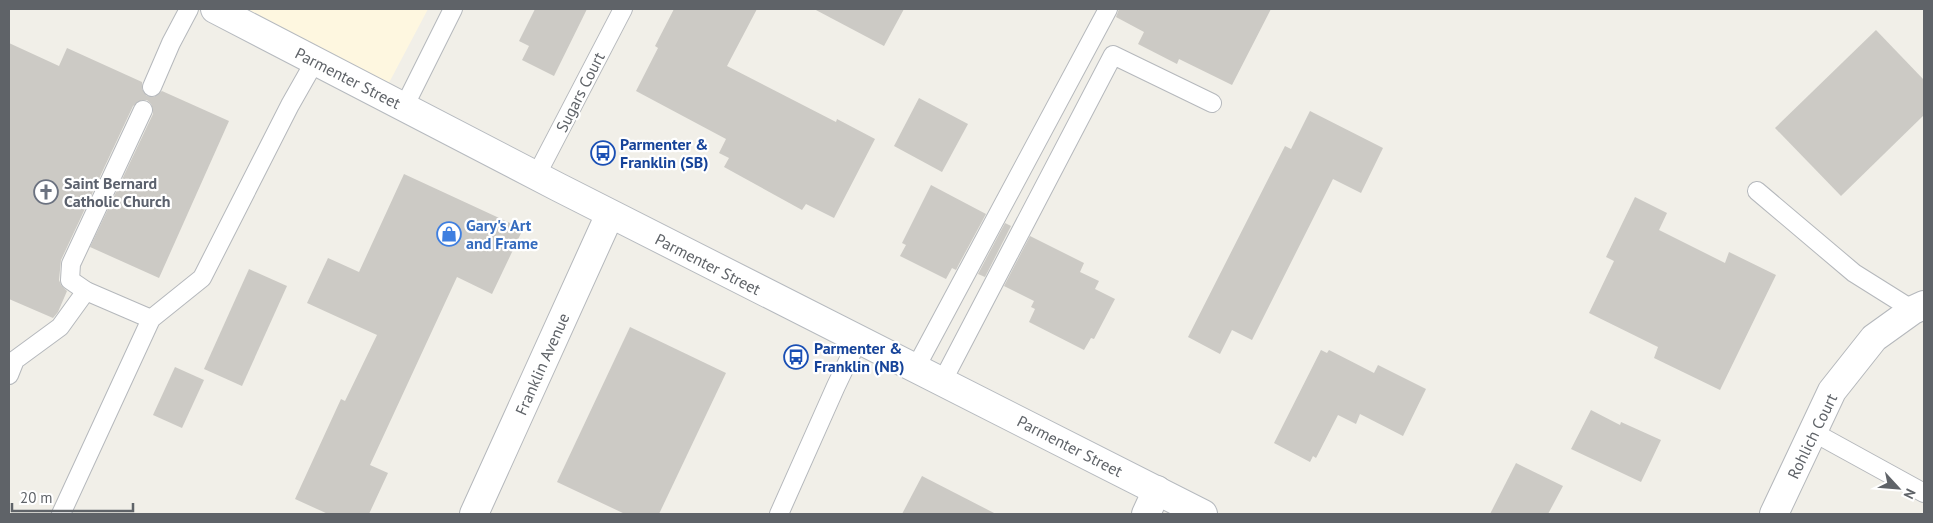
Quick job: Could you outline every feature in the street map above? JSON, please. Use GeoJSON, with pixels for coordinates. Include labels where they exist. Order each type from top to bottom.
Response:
{"type":"FeatureCollection","features":[{"type":"Feature","properties":{"kind":"street","name":"Parmenter Street"},"geometry":{"type":"LineString","coordinates":[[215,9],[610,214],[942,382],[1151,502],[1203,514]]}},
{"type":"Feature","properties":{"kind":"street","name":"Franklin Avenue"},"geometry":{"type":"LineString","coordinates":[[474,514],[610,214]]}},
{"type":"Feature","properties":{"kind":"street","name":"Rohlich Court"},"geometry":{"type":"LineString","coordinates":[[1774,514],[1832,391],[1874,338],[1919,308]]}},
{"type":"Feature","properties":{"kind":"lane"},"geometry":{"type":"LineString","coordinates":[[152,87],[189,9]]}},
{"type":"Feature","properties":{"kind":"lane"},"geometry":{"type":"LineString","coordinates":[[404,107],[453,9]]}},
{"type":"Feature","properties":{"kind":"lane","name":"Sugars Court"},"geometry":{"type":"LineString","coordinates":[[536,176],[623,9]]}},
{"type":"Feature","properties":{"kind":"lane"},"geometry":{"type":"LineString","coordinates":[[915,369],[1108,9]]}},
{"type":"Feature","properties":{"kind":"lane"},"geometry":{"type":"LineString","coordinates":[[942,382],[1113,55],[1212,103]]}},
{"type":"Feature","properties":{"kind":"lane"},"geometry":{"type":"LineString","coordinates":[[61,514],[151,319],[202,278],[290,105],[316,61]]}},
{"type":"Feature","properties":{"kind":"lane"},"geometry":{"type":"LineString","coordinates":[[143,110],[71,264],[70,280],[86,291],[151,319]]}},
{"type":"Feature","properties":{"kind":"lane"},"geometry":{"type":"LineString","coordinates":[[1757,191],[1854,273],[1919,308]]}},
{"type":"Feature","properties":{"kind":"lane"},"geometry":{"type":"LineString","coordinates":[[9,375],[15,360],[60,327],[86,291]]}},
{"type":"Feature","properties":{"kind":"lane"},"geometry":{"type":"LineString","coordinates":[[779,514],[858,340]]}},
{"type":"Feature","properties":{"kind":"lane"},"geometry":{"type":"LineString","coordinates":[[1812,432],[1924,493]]}},
{"type":"Feature","properties":{"kind":"shaded area"},"geometry":{"type":"Polygon","coordinates":[[[215,9],[428,9],[382,96],[215,9]]]}},
{"type":"Feature","properties":{"kind":"building"},"geometry":{"type":"Polygon","coordinates":[[[535,9],[587,9],[554,76],[522,60],[529,46],[519,41],[535,9]]]}},
{"type":"Feature","properties":{"kind":"building"},"geometry":{"type":"Polygon","coordinates":[[[674,9],[757,9],[727,66],[836,122],[837,119],[875,139],[834,218],[806,204],[802,210],[724,167],[729,158],[719,153],[726,139],[636,91],[658,48],[655,46],[674,9]]]}},
{"type":"Feature","properties":{"kind":"building"},"geometry":{"type":"Polygon","coordinates":[[[814,9],[904,9],[884,46],[814,9]]]}},
{"type":"Feature","properties":{"kind":"building"},"geometry":{"type":"Polygon","coordinates":[[[1119,9],[1271,9],[1232,85],[1179,59],[1177,64],[1138,44],[1144,32],[1116,17],[1119,9]]]}},
{"type":"Feature","properties":{"kind":"building"},"geometry":{"type":"Polygon","coordinates":[[[1876,30],[1924,80],[1924,115],[1841,196],[1775,128],[1876,30]]]}},
{"type":"Feature","properties":{"kind":"building","name":"Saint Bernard Catholic Church"},"geometry":{"type":"Polygon","coordinates":[[[9,43],[59,66],[67,48],[142,82],[142,89],[147,96],[154,97],[162,91],[229,121],[159,278],[90,247],[153,114],[151,104],[147,100],[142,100],[133,106],[61,260],[59,280],[67,291],[58,312],[53,318],[9,299],[9,43]]]}},
{"type":"Feature","properties":{"kind":"building"},"geometry":{"type":"Polygon","coordinates":[[[919,98],[968,124],[942,172],[894,146],[919,98]]]}},
{"type":"Feature","properties":{"kind":"building"},"geometry":{"type":"Polygon","coordinates":[[[1310,111],[1383,148],[1361,193],[1333,179],[1252,340],[1232,330],[1220,354],[1188,337],[1285,146],[1291,149],[1310,111]]]}},
{"type":"Feature","properties":{"kind":"building"},"geometry":{"type":"Polygon","coordinates":[[[404,174],[523,229],[492,294],[457,277],[370,465],[388,473],[369,514],[328,514],[295,499],[341,399],[345,401],[377,335],[307,303],[328,258],[359,272],[404,174]]]}},
{"type":"Feature","properties":{"kind":"building"},"geometry":{"type":"Polygon","coordinates":[[[931,185],[986,214],[956,270],[952,268],[946,279],[900,256],[906,245],[902,243],[931,185]]]}},
{"type":"Feature","properties":{"kind":"building"},"geometry":{"type":"Polygon","coordinates":[[[1635,197],[1667,213],[1659,230],[1725,263],[1729,252],[1776,275],[1720,390],[1654,358],[1658,347],[1589,313],[1614,261],[1606,257],[1635,197]]]}},
{"type":"Feature","properties":{"kind":"building"},"geometry":{"type":"Polygon","coordinates":[[[1005,223],[1011,226],[985,277],[978,274],[1005,223]]]}},
{"type":"Feature","properties":{"kind":"building"},"geometry":{"type":"Polygon","coordinates":[[[1030,236],[1084,263],[1080,272],[1099,281],[1095,289],[1115,299],[1094,339],[1091,338],[1084,350],[1029,322],[1035,309],[1031,307],[1034,301],[1004,286],[1030,236]]]}},
{"type":"Feature","properties":{"kind":"building"},"geometry":{"type":"Polygon","coordinates":[[[249,269],[287,286],[242,386],[204,369],[249,269]]]}},
{"type":"Feature","properties":{"kind":"building"},"geometry":{"type":"Polygon","coordinates":[[[630,327],[726,373],[659,514],[625,514],[557,482],[630,327]]]}},
{"type":"Feature","properties":{"kind":"building"},"geometry":{"type":"Polygon","coordinates":[[[1321,350],[1327,353],[1329,350],[1374,373],[1378,365],[1426,389],[1403,436],[1360,414],[1356,424],[1338,415],[1316,458],[1313,456],[1310,462],[1274,443],[1321,350]]]}},
{"type":"Feature","properties":{"kind":"building"},"geometry":{"type":"Polygon","coordinates":[[[175,367],[204,380],[182,428],[153,415],[175,367]]]}},
{"type":"Feature","properties":{"kind":"building"},"geometry":{"type":"Polygon","coordinates":[[[1591,410],[1620,425],[1621,422],[1661,440],[1641,482],[1571,449],[1591,410]]]}},
{"type":"Feature","properties":{"kind":"building"},"geometry":{"type":"Polygon","coordinates":[[[1516,463],[1563,486],[1548,514],[1490,514],[1516,463]]]}},
{"type":"Feature","properties":{"kind":"building"},"geometry":{"type":"Polygon","coordinates":[[[922,476],[996,514],[902,514],[922,476]]]}},
{"type":"Feature","properties":{"kind":"place","name":"Parmenter & Franklin (SB)"},"geometry":{"type":"Point","coordinates":[603,153]}},
{"type":"Feature","properties":{"kind":"place","name":"Saint Bernard Catholic Church"},"geometry":{"type":"Point","coordinates":[46,192]}},
{"type":"Feature","properties":{"kind":"place","name":"Gary's Art and Frame"},"geometry":{"type":"Point","coordinates":[449,234]}},
{"type":"Feature","properties":{"kind":"place","name":"Parmenter & Franklin (NB)"},"geometry":{"type":"Point","coordinates":[796,357]}}]}
